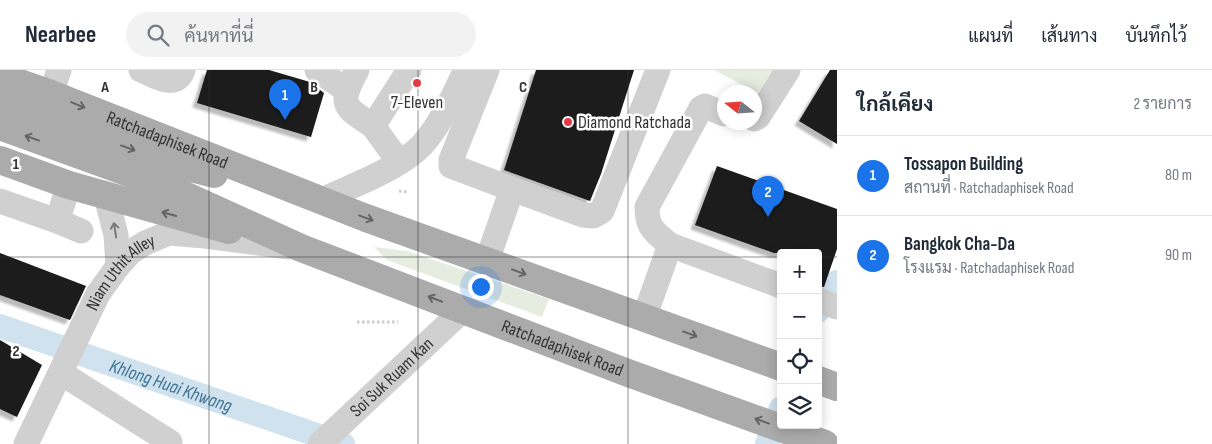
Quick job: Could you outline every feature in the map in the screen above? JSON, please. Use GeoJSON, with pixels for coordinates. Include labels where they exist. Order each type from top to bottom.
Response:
{"type":"FeatureCollection","features":[{"type":"Feature","properties":{"kind":"main road","name":"Ratchadaphisek Road"},"geometry":{"type":"LineString","coordinates":[[0,76],[55,82],[326,203],[777,366]]}},
{"type":"Feature","properties":{"kind":"main road","name":"Ratchadaphisek Road"},"geometry":{"type":"LineString","coordinates":[[0,102],[168,162],[326,203]]}},
{"type":"Feature","properties":{"kind":"main road","name":"Ratchadaphisek Road"},"geometry":{"type":"LineString","coordinates":[[0,126],[160,184],[301,248],[628,373],[825,444]]}},
{"type":"Feature","properties":{"kind":"main road","name":"Ratchadaphisek Road"},"geometry":{"type":"LineString","coordinates":[[0,160],[106,196],[301,248]]}},
{"type":"Feature","properties":{"kind":"main road"},"geometry":{"type":"LineString","coordinates":[[822,381],[837,387]]}},
{"type":"Feature","properties":{"kind":"street"},"geometry":{"type":"LineString","coordinates":[[141,70],[168,81],[174,81],[180,77],[183,70]]}},
{"type":"Feature","properties":{"kind":"street"},"geometry":{"type":"LineString","coordinates":[[317,70],[351,80],[346,102],[351,111],[373,126],[398,162]]}},
{"type":"Feature","properties":{"kind":"street"},"geometry":{"type":"LineString","coordinates":[[373,126],[410,70]]}},
{"type":"Feature","properties":{"kind":"street"},"geometry":{"type":"LineString","coordinates":[[326,203],[398,162],[420,147],[433,131],[466,70]]}},
{"type":"Feature","properties":{"kind":"street"},"geometry":{"type":"LineString","coordinates":[[487,70],[451,160],[451,166],[583,215],[592,216],[602,211],[658,70]]}},
{"type":"Feature","properties":{"kind":"street"},"geometry":{"type":"LineString","coordinates":[[762,111],[788,70]]}},
{"type":"Feature","properties":{"kind":"street"},"geometry":{"type":"LineString","coordinates":[[717,110],[704,106],[701,108],[648,207],[648,220],[653,230],[670,245],[777,285]]}},
{"type":"Feature","properties":{"kind":"street"},"geometry":{"type":"LineString","coordinates":[[57,221],[69,185]]}},
{"type":"Feature","properties":{"kind":"street"},"geometry":{"type":"LineString","coordinates":[[487,261],[512,189]]}},
{"type":"Feature","properties":{"kind":"street"},"geometry":{"type":"LineString","coordinates":[[106,196],[116,235],[118,266]]}},
{"type":"Feature","properties":{"kind":"street"},"geometry":{"type":"LineString","coordinates":[[0,201],[81,230]]}},
{"type":"Feature","properties":{"kind":"street","name":"Niam Uthit Alley"},"geometry":{"type":"LineString","coordinates":[[26,444],[98,294],[118,266],[131,252],[145,243],[169,233],[301,248]]}},
{"type":"Feature","properties":{"kind":"street"},"geometry":{"type":"LineString","coordinates":[[644,318],[670,245]]}},
{"type":"Feature","properties":{"kind":"street"},"geometry":{"type":"LineString","coordinates":[[822,301],[837,307]]}},
{"type":"Feature","properties":{"kind":"street","name":"Soi Suk Ruam Kan"},"geometry":{"type":"LineString","coordinates":[[320,444],[463,310]]}},
{"type":"Feature","properties":{"kind":"street"},"geometry":{"type":"LineString","coordinates":[[64,367],[170,442]]}},
{"type":"Feature","properties":{"kind":"path"},"geometry":{"type":"LineString","coordinates":[[357,322],[398,322]]}},
{"type":"Feature","properties":{"kind":"shaded area"},"geometry":{"type":"Polygon","coordinates":[[[714,70],[774,70],[762,87],[762,85],[743,85],[714,70]]]}},
{"type":"Feature","properties":{"kind":"shaded area"},"geometry":{"type":"Polygon","coordinates":[[[374,247],[407,251],[549,299],[542,317],[387,260],[374,247]]]}},
{"type":"Feature","properties":{"kind":"building"},"geometry":{"type":"Polygon","coordinates":[[[207,70],[269,70],[310,82],[324,93],[311,137],[197,103],[207,70]]]}},
{"type":"Feature","properties":{"kind":"building","name":"Diamond Ratchada"},"geometry":{"type":"Polygon","coordinates":[[[536,70],[634,70],[601,174],[590,201],[504,170],[536,70]]]}},
{"type":"Feature","properties":{"kind":"building"},"geometry":{"type":"Polygon","coordinates":[[[830,70],[837,70],[837,144],[799,121],[830,70]]]}},
{"type":"Feature","properties":{"kind":"building"},"geometry":{"type":"Polygon","coordinates":[[[717,166],[837,209],[837,249],[824,287],[822,287],[822,249],[777,249],[777,253],[774,253],[695,225],[717,166]]]}},
{"type":"Feature","properties":{"kind":"building"},"geometry":{"type":"Polygon","coordinates":[[[0,253],[86,286],[70,320],[0,295],[0,253]]]}},
{"type":"Feature","properties":{"kind":"building"},"geometry":{"type":"Polygon","coordinates":[[[0,340],[42,365],[17,417],[0,409],[0,340]]]}},
{"type":"Feature","properties":{"kind":"waterway","name":"Khlong Huai Khwang"},"geometry":{"type":"LineString","coordinates":[[822,301],[837,282]]}},
{"type":"Feature","properties":{"kind":"waterway","name":"Khlong Huai Khwang"},"geometry":{"type":"LineString","coordinates":[[0,326],[343,444]]}},
{"type":"Feature","properties":{"kind":"waterway","name":"Khlong Huai Khwang"},"geometry":{"type":"LineString","coordinates":[[767,444],[777,418]]}},
{"type":"Feature","properties":{"kind":"place","name":"7-Eleven"},"geometry":{"type":"Point","coordinates":[417,83]}},
{"type":"Feature","properties":{"kind":"place","name":"Tossapon Building"},"geometry":{"type":"Point","coordinates":[285,120]}},
{"type":"Feature","properties":{"kind":"place","name":"Diamond Ratchada"},"geometry":{"type":"Point","coordinates":[568,122]}},
{"type":"Feature","properties":{"kind":"place","name":"Bangkok Cha-Da"},"geometry":{"type":"Point","coordinates":[768,217]}}]}
